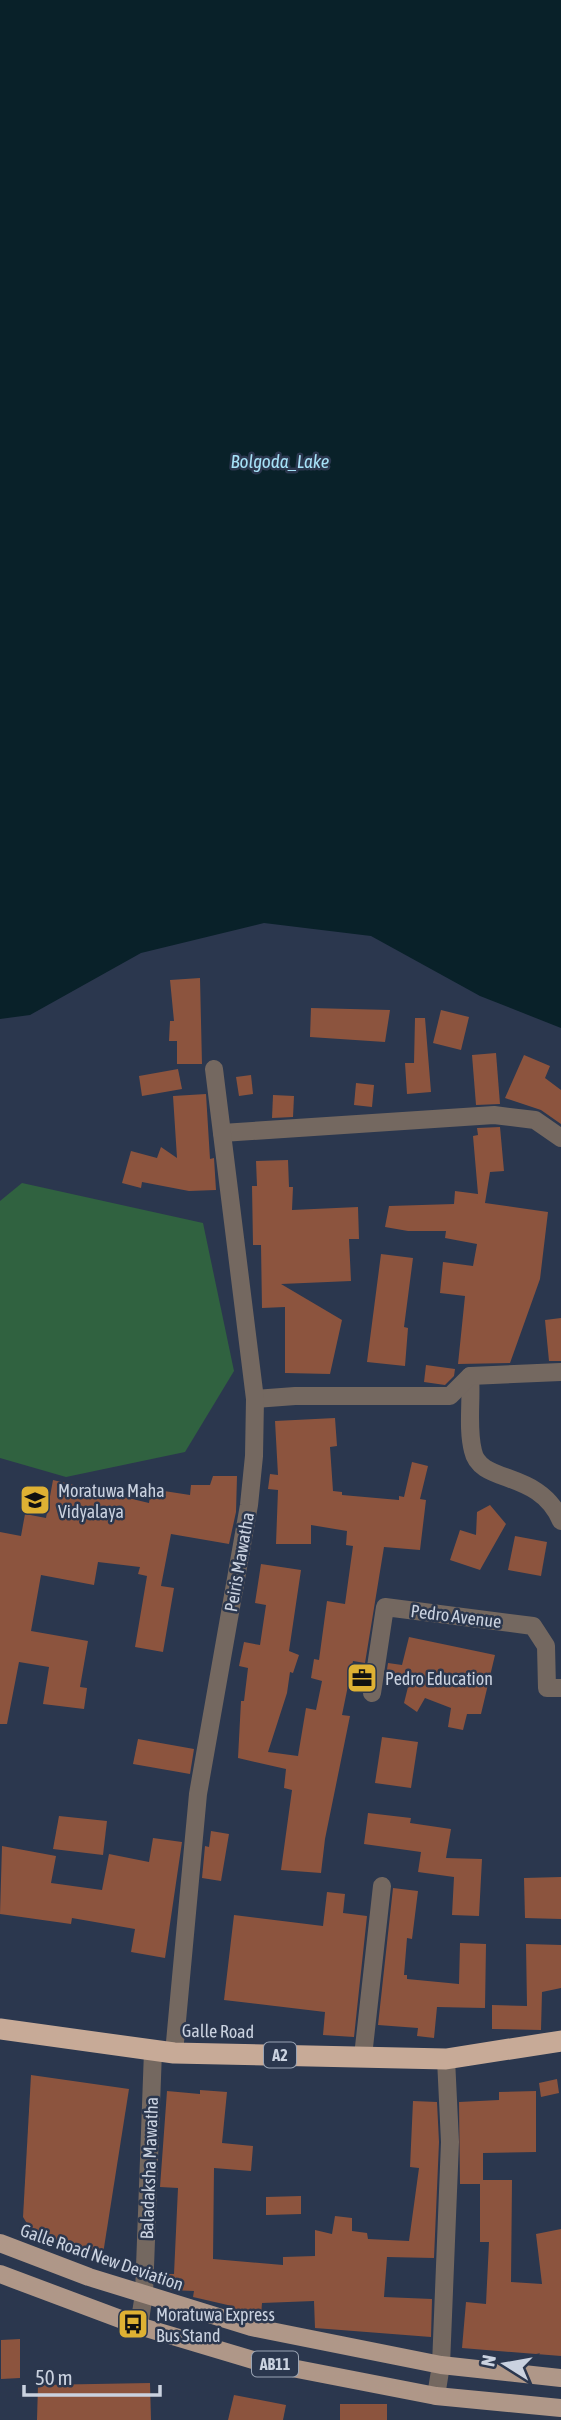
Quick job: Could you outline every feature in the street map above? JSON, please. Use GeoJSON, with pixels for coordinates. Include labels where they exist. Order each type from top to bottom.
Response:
{"type":"FeatureCollection","features":[{"type":"Feature","properties":{"kind":"highway","name":"Galle Road"},"geometry":{"type":"LineString","coordinates":[[0,2029],[164,2052],[446,2059],[561,2041]]}},
{"type":"Feature","properties":{"kind":"main road","name":"Galle Road New Deviation"},"geometry":{"type":"LineString","coordinates":[[0,2244],[144,2294],[251,2327],[441,2365],[561,2378]]}},
{"type":"Feature","properties":{"kind":"main road","name":"AB11"},"geometry":{"type":"LineString","coordinates":[[0,2274],[139,2326],[256,2361],[436,2396],[561,2408]]}},
{"type":"Feature","properties":{"kind":"street","name":"Peiris Mawatha"},"geometry":{"type":"LineString","coordinates":[[164,2052],[198,1794],[249,1505],[254,1456],[255,1399],[214,1069]]}},
{"type":"Feature","properties":{"kind":"street"},"geometry":{"type":"LineString","coordinates":[[222,1133],[494,1115],[535,1120],[561,1138]]}},
{"type":"Feature","properties":{"kind":"street"},"geometry":{"type":"LineString","coordinates":[[255,1399],[450,1396],[470,1376],[561,1372]]}},
{"type":"Feature","properties":{"kind":"street"},"geometry":{"type":"LineString","coordinates":[[470,1376],[471,1439],[476,1460],[485,1471],[534,1487],[544,1495],[561,1521]]}},
{"type":"Feature","properties":{"kind":"street","name":"Pedro Avenue"},"geometry":{"type":"LineString","coordinates":[[372,1693],[385,1607],[533,1626],[546,1646],[547,1688],[561,1688]]}},
{"type":"Feature","properties":{"kind":"street"},"geometry":{"type":"LineString","coordinates":[[363,2056],[382,1886]]}},
{"type":"Feature","properties":{"kind":"street","name":"Baladaksha Mawatha"},"geometry":{"type":"LineString","coordinates":[[139,2326],[164,2052]]}},
{"type":"Feature","properties":{"kind":"street"},"geometry":{"type":"LineString","coordinates":[[436,2396],[441,2365],[450,2142],[446,2059]]}},
{"type":"Feature","properties":{"kind":"green space"},"geometry":{"type":"Polygon","coordinates":[[[22,1183],[203,1223],[234,1371],[185,1452],[66,1477],[0,1458],[0,1201],[22,1183]]]}},
{"type":"Feature","properties":{"kind":"water","name":"Bolgoda_Lake"},"geometry":{"type":"Polygon","coordinates":[[[0,0],[561,0],[561,1028],[480,996],[371,936],[264,923],[141,953],[30,1015],[0,1019],[0,0]]]}},
{"type":"Feature","properties":{"kind":"building"},"geometry":{"type":"Polygon","coordinates":[[[200,978],[202,1064],[177,1064],[177,1041],[169,1041],[170,1021],[174,1021],[170,980],[200,978]]]}},
{"type":"Feature","properties":{"kind":"building"},"geometry":{"type":"Polygon","coordinates":[[[311,1008],[390,1010],[385,1042],[310,1037],[311,1008]]]}},
{"type":"Feature","properties":{"kind":"building"},"geometry":{"type":"Polygon","coordinates":[[[441,1010],[469,1017],[461,1050],[433,1043],[441,1010]]]}},
{"type":"Feature","properties":{"kind":"building"},"geometry":{"type":"Polygon","coordinates":[[[415,1018],[425,1018],[431,1092],[407,1094],[405,1063],[414,1063],[415,1018]]]}},
{"type":"Feature","properties":{"kind":"building"},"geometry":{"type":"Polygon","coordinates":[[[496,1053],[500,1104],[476,1105],[472,1055],[496,1053]]]}},
{"type":"Feature","properties":{"kind":"building"},"geometry":{"type":"Polygon","coordinates":[[[524,1055],[550,1066],[545,1078],[561,1090],[561,1124],[541,1110],[505,1098],[524,1055]]]}},
{"type":"Feature","properties":{"kind":"building"},"geometry":{"type":"Polygon","coordinates":[[[178,1069],[182,1089],[142,1096],[139,1076],[178,1069]]]}},
{"type":"Feature","properties":{"kind":"building"},"geometry":{"type":"Polygon","coordinates":[[[251,1075],[253,1094],[239,1096],[236,1077],[251,1075]]]}},
{"type":"Feature","properties":{"kind":"building"},"geometry":{"type":"Polygon","coordinates":[[[356,1083],[374,1085],[372,1107],[354,1105],[356,1083]]]}},
{"type":"Feature","properties":{"kind":"building"},"geometry":{"type":"Polygon","coordinates":[[[206,1094],[210,1159],[214,1158],[216,1190],[189,1191],[142,1182],[141,1188],[122,1183],[131,1151],[157,1158],[161,1147],[177,1158],[173,1096],[206,1094]]]}},
{"type":"Feature","properties":{"kind":"building"},"geometry":{"type":"Polygon","coordinates":[[[273,1095],[294,1096],[293,1117],[272,1118],[273,1095]]]}},
{"type":"Feature","properties":{"kind":"building"},"geometry":{"type":"Polygon","coordinates":[[[500,1127],[504,1171],[490,1172],[485,1203],[548,1212],[540,1279],[510,1363],[458,1364],[465,1296],[440,1293],[443,1262],[473,1266],[477,1244],[445,1238],[446,1231],[408,1231],[385,1227],[389,1206],[454,1204],[455,1191],[478,1194],[473,1136],[478,1135],[477,1128],[500,1127]]]}},
{"type":"Feature","properties":{"kind":"building"},"geometry":{"type":"Polygon","coordinates":[[[288,1160],[289,1187],[293,1187],[292,1210],[358,1207],[359,1239],[349,1239],[351,1281],[281,1284],[342,1320],[330,1374],[285,1373],[285,1307],[262,1308],[261,1245],[253,1245],[252,1186],[257,1186],[256,1161],[288,1160]]]}},
{"type":"Feature","properties":{"kind":"building"},"geometry":{"type":"Polygon","coordinates":[[[381,1254],[413,1258],[404,1327],[408,1328],[405,1366],[367,1362],[381,1254]]]}},
{"type":"Feature","properties":{"kind":"building"},"geometry":{"type":"Polygon","coordinates":[[[561,1318],[561,1361],[549,1361],[545,1320],[561,1318]]]}},
{"type":"Feature","properties":{"kind":"building"},"geometry":{"type":"Polygon","coordinates":[[[426,1365],[455,1369],[454,1376],[445,1385],[424,1382],[426,1365]]]}},
{"type":"Feature","properties":{"kind":"building"},"geometry":{"type":"Polygon","coordinates":[[[335,1418],[337,1446],[330,1447],[333,1491],[342,1492],[342,1495],[399,1500],[399,1496],[404,1497],[412,1462],[428,1466],[420,1499],[426,1500],[420,1550],[384,1547],[365,1663],[353,1661],[342,1715],[350,1716],[325,1839],[321,1873],[281,1870],[292,1790],[284,1788],[286,1769],[238,1758],[241,1701],[244,1701],[248,1668],[239,1666],[244,1642],[260,1645],[266,1605],[255,1603],[261,1564],[301,1570],[289,1651],[299,1655],[293,1673],[290,1672],[287,1693],[268,1752],[298,1756],[306,1708],[316,1710],[322,1681],[311,1678],[314,1659],[319,1660],[327,1601],[345,1604],[353,1546],[346,1545],[347,1531],[311,1525],[311,1544],[276,1544],[278,1490],[268,1489],[270,1474],[278,1475],[275,1421],[335,1418]]]}},
{"type":"Feature","properties":{"kind":"building"},"geometry":{"type":"Polygon","coordinates":[[[213,1476],[237,1476],[236,1512],[229,1544],[171,1534],[161,1586],[174,1588],[163,1652],[135,1647],[147,1576],[138,1574],[140,1567],[98,1562],[94,1585],[41,1575],[31,1631],[88,1641],[80,1687],[87,1688],[84,1709],[43,1704],[49,1667],[19,1662],[7,1724],[0,1724],[0,1532],[21,1536],[25,1514],[46,1518],[53,1480],[149,1503],[151,1489],[190,1495],[191,1485],[210,1485],[213,1476]]]}},
{"type":"Feature","properties":{"kind":"building"},"geometry":{"type":"Polygon","coordinates":[[[490,1505],[506,1524],[480,1570],[450,1560],[460,1530],[476,1535],[477,1512],[490,1505]]]}},
{"type":"Feature","properties":{"kind":"building"},"geometry":{"type":"Polygon","coordinates":[[[515,1536],[547,1542],[541,1576],[508,1570],[515,1536]]]}},
{"type":"Feature","properties":{"kind":"building"},"geometry":{"type":"Polygon","coordinates":[[[409,1637],[495,1655],[481,1714],[467,1714],[463,1730],[448,1727],[451,1708],[425,1698],[417,1712],[404,1703],[409,1683],[386,1676],[388,1663],[402,1665],[409,1637]]]}},
{"type":"Feature","properties":{"kind":"building"},"geometry":{"type":"Polygon","coordinates":[[[382,1737],[418,1742],[411,1788],[375,1783],[382,1737]]]}},
{"type":"Feature","properties":{"kind":"building"},"geometry":{"type":"Polygon","coordinates":[[[138,1739],[194,1749],[190,1774],[133,1764],[138,1739]]]}},
{"type":"Feature","properties":{"kind":"building"},"geometry":{"type":"Polygon","coordinates":[[[368,1813],[411,1818],[410,1823],[451,1829],[446,1858],[482,1859],[479,1916],[452,1915],[454,1877],[418,1872],[421,1852],[364,1844],[368,1813]]]}},
{"type":"Feature","properties":{"kind":"building"},"geometry":{"type":"Polygon","coordinates":[[[59,1816],[107,1821],[103,1855],[53,1849],[59,1816]]]}},
{"type":"Feature","properties":{"kind":"building"},"geometry":{"type":"Polygon","coordinates":[[[211,1831],[229,1834],[221,1881],[202,1878],[205,1846],[209,1847],[211,1831]]]}},
{"type":"Feature","properties":{"kind":"building"},"geometry":{"type":"Polygon","coordinates":[[[153,1838],[182,1842],[165,1958],[131,1952],[135,1929],[72,1918],[71,1924],[0,1914],[2,1846],[56,1856],[51,1883],[102,1890],[109,1854],[149,1862],[153,1838]]]}},
{"type":"Feature","properties":{"kind":"building"},"geometry":{"type":"Polygon","coordinates":[[[561,1877],[561,1919],[525,1918],[524,1878],[561,1877]]]}},
{"type":"Feature","properties":{"kind":"building"},"geometry":{"type":"Polygon","coordinates":[[[393,1888],[418,1891],[412,1939],[407,1938],[404,1975],[407,1975],[407,1979],[459,1984],[460,1943],[486,1944],[485,2008],[437,2007],[434,2038],[417,2036],[418,2028],[378,2025],[393,1888]]]}},
{"type":"Feature","properties":{"kind":"building"},"geometry":{"type":"Polygon","coordinates":[[[327,1892],[345,1894],[343,1913],[367,1916],[354,2037],[323,2035],[325,2012],[224,2000],[234,1915],[323,1926],[327,1892]]]}},
{"type":"Feature","properties":{"kind":"building"},"geometry":{"type":"Polygon","coordinates":[[[526,1944],[561,1945],[561,1988],[542,1992],[541,2030],[492,2029],[492,2005],[527,2006],[526,1944]]]}},
{"type":"Feature","properties":{"kind":"building"},"geometry":{"type":"Polygon","coordinates":[[[31,2075],[129,2089],[103,2254],[33,2233],[23,2217],[31,2075]]]}},
{"type":"Feature","properties":{"kind":"building"},"geometry":{"type":"Polygon","coordinates":[[[557,2079],[559,2093],[541,2097],[539,2083],[557,2079]]]}},
{"type":"Feature","properties":{"kind":"building"},"geometry":{"type":"Polygon","coordinates":[[[200,2090],[227,2092],[222,2143],[253,2146],[251,2171],[214,2168],[213,2259],[283,2265],[283,2257],[315,2256],[315,2230],[332,2234],[335,2216],[352,2218],[352,2231],[367,2233],[368,2239],[409,2241],[419,2168],[410,2167],[413,2101],[437,2102],[439,2142],[434,2258],[387,2257],[384,2297],[432,2299],[431,2337],[315,2328],[314,2301],[262,2303],[261,2316],[193,2297],[194,2291],[170,2290],[169,2274],[174,2274],[178,2188],[160,2187],[167,2091],[200,2094],[200,2090]]]}},
{"type":"Feature","properties":{"kind":"building"},"geometry":{"type":"Polygon","coordinates":[[[536,2091],[536,2152],[483,2153],[483,2180],[512,2180],[511,2282],[542,2284],[536,2234],[561,2229],[561,2356],[462,2348],[466,2302],[486,2304],[489,2242],[480,2242],[480,2184],[460,2184],[459,2102],[499,2100],[499,2092],[536,2091]]]}},
{"type":"Feature","properties":{"kind":"building"},"geometry":{"type":"Polygon","coordinates":[[[301,2196],[301,2214],[266,2215],[266,2197],[301,2196]]]}},
{"type":"Feature","properties":{"kind":"building"},"geometry":{"type":"Polygon","coordinates":[[[20,2339],[20,2378],[1,2379],[1,2340],[20,2339]]]}},
{"type":"Feature","properties":{"kind":"building"},"geometry":{"type":"Polygon","coordinates":[[[150,2383],[151,2420],[37,2420],[38,2385],[150,2383]]]}},
{"type":"Feature","properties":{"kind":"building"},"geometry":{"type":"Polygon","coordinates":[[[234,2395],[286,2405],[283,2420],[228,2420],[234,2395]]]}},
{"type":"Feature","properties":{"kind":"building"},"geometry":{"type":"Polygon","coordinates":[[[340,2404],[387,2404],[387,2420],[340,2420],[340,2404]]]}},
{"type":"Feature","properties":{"kind":"place","name":"Moratuwa Maha Vidyalaya"},"geometry":{"type":"Point","coordinates":[35,1500]}},
{"type":"Feature","properties":{"kind":"place","name":"Pedro Education"},"geometry":{"type":"Point","coordinates":[362,1678]}},
{"type":"Feature","properties":{"kind":"place","name":"Moratuwa Express Bus Stand"},"geometry":{"type":"Point","coordinates":[133,2324]}}]}
